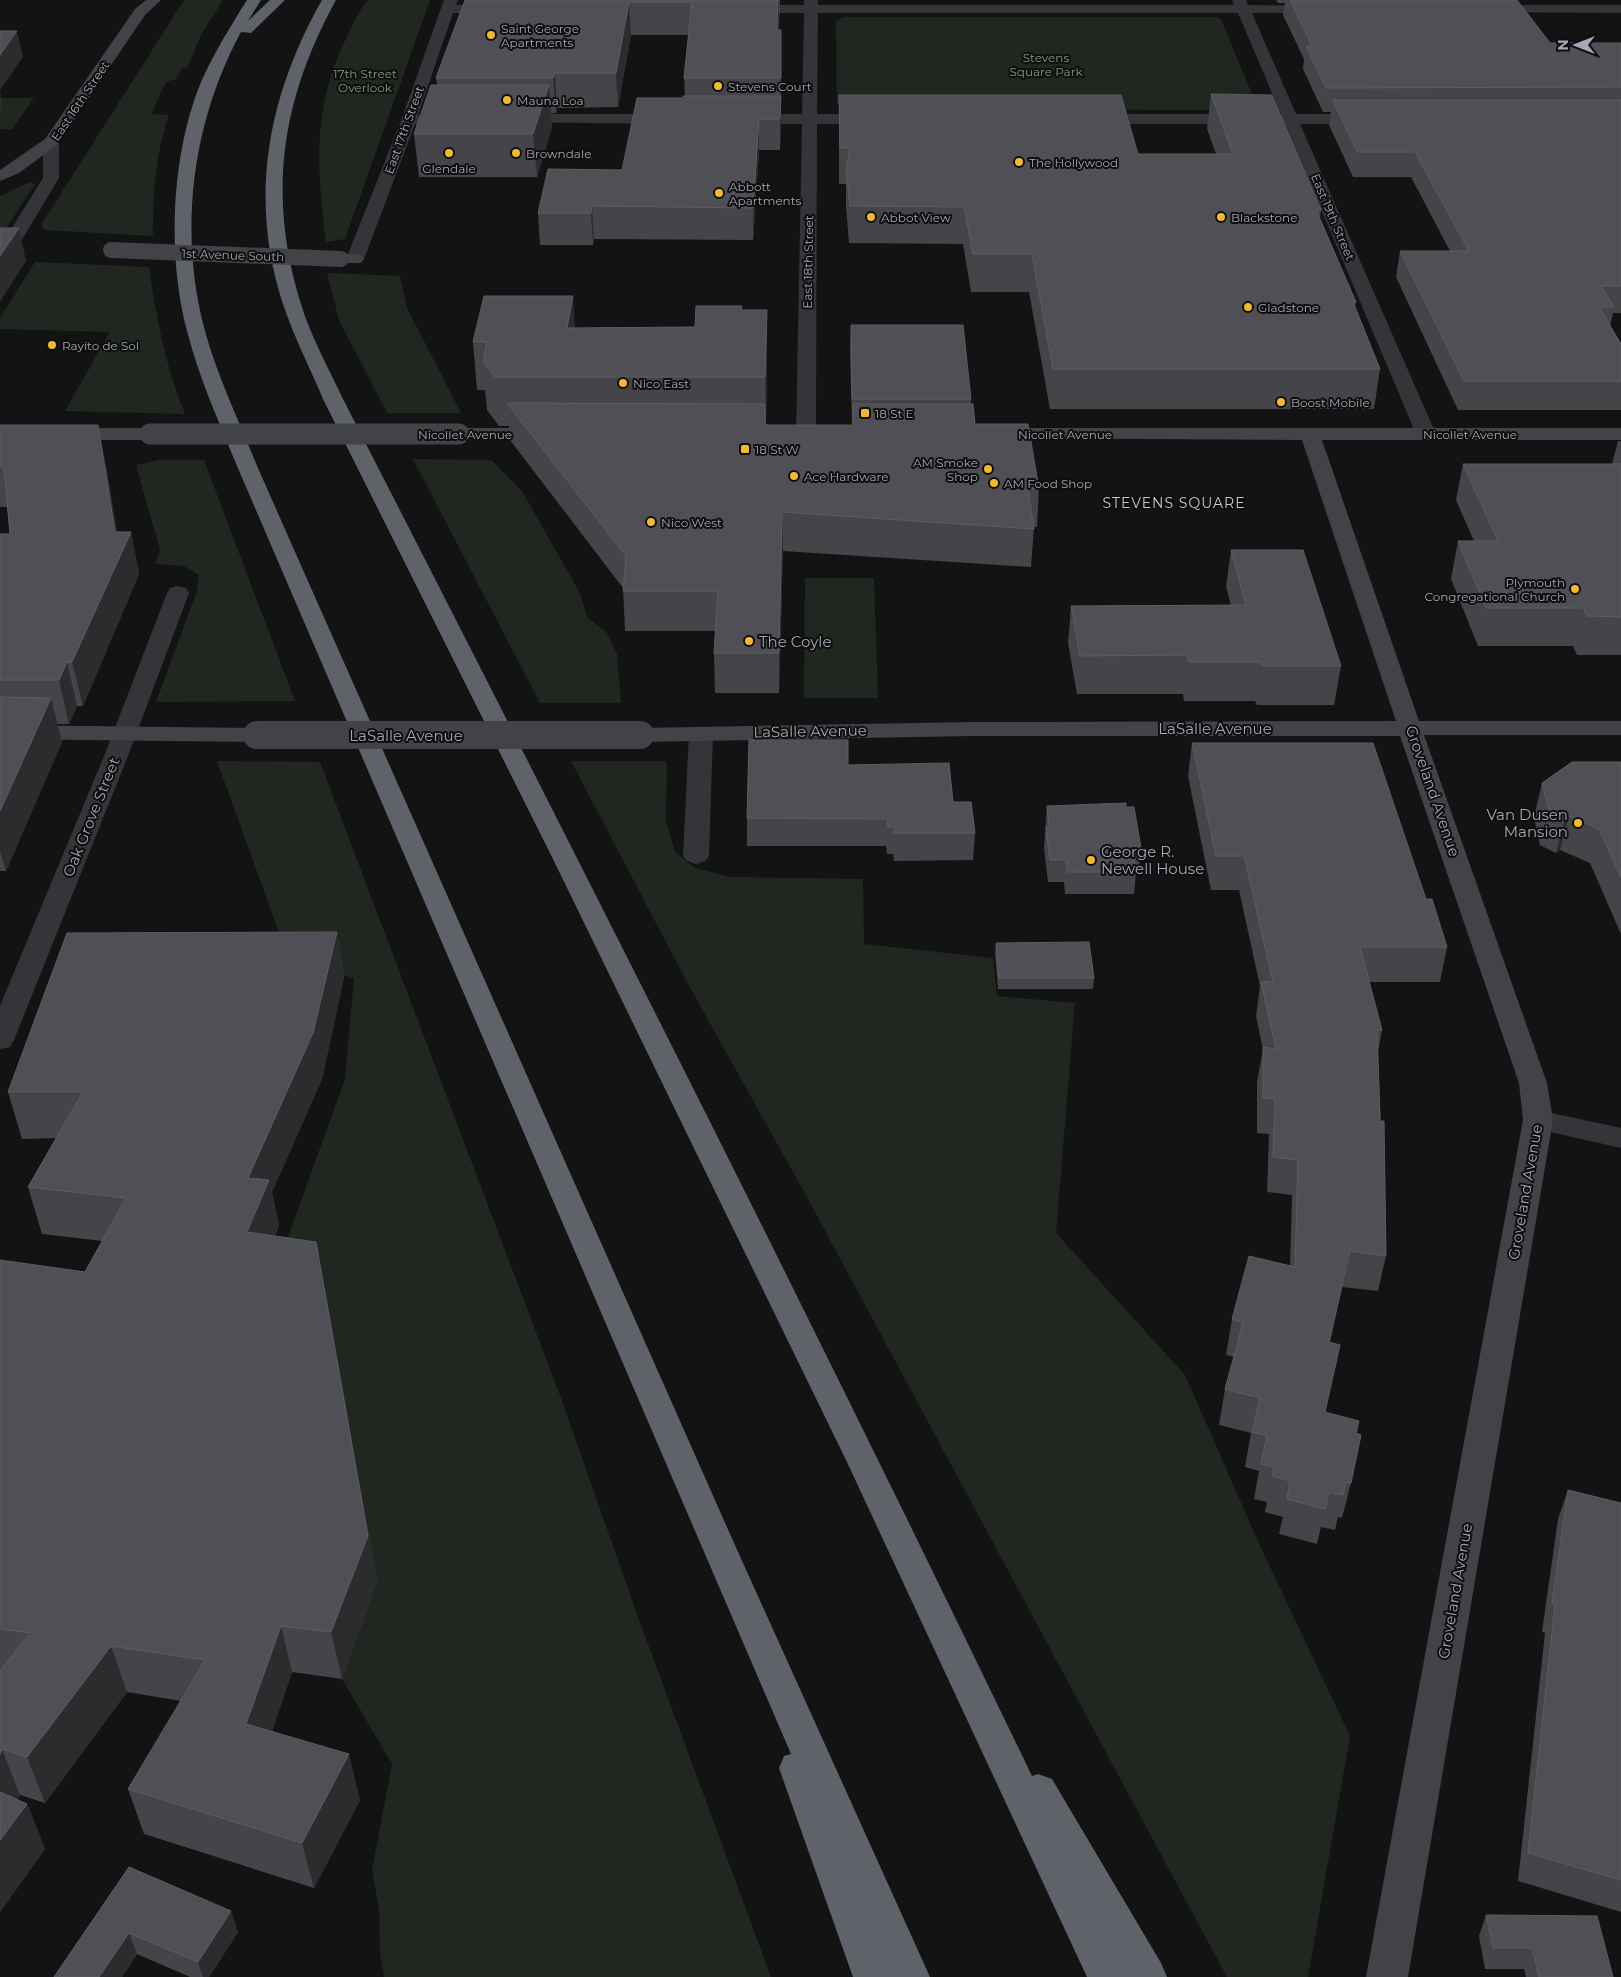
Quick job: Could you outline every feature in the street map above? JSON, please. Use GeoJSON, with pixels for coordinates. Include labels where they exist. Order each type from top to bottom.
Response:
{"type":"FeatureCollection","features":[{"type":"Feature","properties":{"kind":"highway"},"geometry":{"type":"LineString","coordinates":[[197,115],[215,63],[254,0]]}},
{"type":"Feature","properties":{"kind":"highway"},"geometry":{"type":"LineString","coordinates":[[215,63],[278,0]]}},
{"type":"Feature","properties":{"kind":"highway"},"geometry":{"type":"LineString","coordinates":[[329,0],[303,49],[292,78],[282,116],[277,149],[273,204],[280,258],[292,303],[333,399],[564,855],[863,1460],[1108,1977]]}},
{"type":"Feature","properties":{"kind":"highway"},"geometry":{"type":"LineString","coordinates":[[277,149],[306,68],[331,27]]}},
{"type":"Feature","properties":{"kind":"highway"},"geometry":{"type":"LineString","coordinates":[[208,48],[186,168],[184,206],[185,272],[191,310],[202,351],[247,466],[716,1543],[909,1977]]}},
{"type":"Feature","properties":{"kind":"highway"},"geometry":{"type":"LineString","coordinates":[[863,1460],[1006,1734],[1146,1977]]}},
{"type":"Feature","properties":{"kind":"highway"},"geometry":{"type":"LineString","coordinates":[[716,1543],[874,1977]]}},
{"type":"Feature","properties":{"kind":"street","name":"East 16th Street"},"geometry":{"type":"LineString","coordinates":[[9,247],[51,178],[51,142],[138,6],[154,0]]}},
{"type":"Feature","properties":{"kind":"street"},"geometry":{"type":"LineString","coordinates":[[449,4],[510,9]]}},
{"type":"Feature","properties":{"kind":"street","name":"East 17th Street"},"geometry":{"type":"LineString","coordinates":[[348,259],[409,120],[449,4]]}},
{"type":"Feature","properties":{"kind":"street"},"geometry":{"type":"LineString","coordinates":[[729,9],[811,4],[1241,4],[1338,9]]}},
{"type":"Feature","properties":{"kind":"street","name":"East 18th Street"},"geometry":{"type":"LineString","coordinates":[[807,434],[807,262],[811,4]]}},
{"type":"Feature","properties":{"kind":"street","name":"East 19th Street"},"geometry":{"type":"LineString","coordinates":[[1241,4],[1426,434]]}},
{"type":"Feature","properties":{"kind":"street"},"geometry":{"type":"LineString","coordinates":[[1473,9],[1621,9]]}},
{"type":"Feature","properties":{"kind":"street"},"geometry":{"type":"LineString","coordinates":[[500,120],[687,119]]}},
{"type":"Feature","properties":{"kind":"street"},"geometry":{"type":"LineString","coordinates":[[726,119],[893,119]]}},
{"type":"Feature","properties":{"kind":"street"},"geometry":{"type":"LineString","coordinates":[[1080,119],[1384,119]]}},
{"type":"Feature","properties":{"kind":"street"},"geometry":{"type":"LineString","coordinates":[[409,120],[471,120]]}},
{"type":"Feature","properties":{"kind":"street"},"geometry":{"type":"LineString","coordinates":[[0,176],[13,170],[51,142]]}},
{"type":"Feature","properties":{"kind":"street","name":"1st Avenue South"},"geometry":{"type":"LineString","coordinates":[[111,250],[348,259]]}},
{"type":"Feature","properties":{"kind":"street","name":"Nicollet Avenue"},"geometry":{"type":"LineString","coordinates":[[0,434],[564,434]]}},
{"type":"Feature","properties":{"kind":"street","name":"Nicollet Avenue"},"geometry":{"type":"LineString","coordinates":[[971,434],[1621,434]]}},
{"type":"Feature","properties":{"kind":"street","name":"Groveland Avenue"},"geometry":{"type":"LineString","coordinates":[[1310,434],[1355,570],[1533,1083],[1538,1120],[1386,1977]]}},
{"type":"Feature","properties":{"kind":"street","name":"Oak Grove Street"},"geometry":{"type":"LineString","coordinates":[[0,1040],[124,733],[178,593]]}},
{"type":"Feature","properties":{"kind":"street","name":"LaSalle Avenue"},"geometry":{"type":"LineString","coordinates":[[0,732],[257,735],[640,735],[973,728],[1621,728]]}},
{"type":"Feature","properties":{"kind":"street"},"geometry":{"type":"LineString","coordinates":[[696,856],[701,734]]}},
{"type":"Feature","properties":{"kind":"street"},"geometry":{"type":"LineString","coordinates":[[1538,1120],[1621,1138]]}},
{"type":"Feature","properties":{"kind":"green space"},"geometry":{"type":"Polygon","coordinates":[[[184,0],[223,0],[201,35],[187,68],[182,68],[176,79],[166,82],[151,114],[169,115],[164,130],[156,175],[153,236],[45,230],[41,225],[184,0]]]}},
{"type":"Feature","properties":{"kind":"green space","name":"17th Street Overlook"},"geometry":{"type":"Polygon","coordinates":[[[368,0],[430,0],[345,239],[326,242],[319,165],[322,117],[326,93],[344,43],[354,21],[368,0]]]}},
{"type":"Feature","properties":{"kind":"green space","name":"Stevens Square Park"},"geometry":{"type":"Polygon","coordinates":[[[844,17],[1215,17],[1221,19],[1256,104],[1249,110],[851,109],[837,104],[836,21],[844,17]]]}},
{"type":"Feature","properties":{"kind":"green space"},"geometry":{"type":"Polygon","coordinates":[[[0,98],[34,98],[12,129],[0,129],[0,98]]]}},
{"type":"Feature","properties":{"kind":"green space"},"geometry":{"type":"Polygon","coordinates":[[[30,182],[35,184],[5,230],[0,231],[0,196],[30,182]]]}},
{"type":"Feature","properties":{"kind":"green space"},"geometry":{"type":"Polygon","coordinates":[[[35,262],[149,267],[162,342],[172,379],[185,414],[65,411],[110,332],[0,329],[0,318],[35,262]]]}},
{"type":"Feature","properties":{"kind":"green space"},"geometry":{"type":"Polygon","coordinates":[[[327,273],[400,276],[407,308],[461,413],[387,413],[339,320],[327,273]]]}},
{"type":"Feature","properties":{"kind":"green space"},"geometry":{"type":"Polygon","coordinates":[[[413,459],[491,460],[522,491],[580,593],[587,617],[607,633],[617,654],[621,703],[540,703],[413,459]]]}},
{"type":"Feature","properties":{"kind":"green space"},"geometry":{"type":"Polygon","coordinates":[[[158,460],[204,460],[295,701],[156,702],[197,591],[199,575],[184,566],[155,564],[160,550],[136,465],[158,460]]]}},
{"type":"Feature","properties":{"kind":"green space"},"geometry":{"type":"Polygon","coordinates":[[[805,578],[874,578],[878,698],[804,698],[805,578]]]}},
{"type":"Feature","properties":{"kind":"green space"},"geometry":{"type":"Polygon","coordinates":[[[217,761],[320,762],[561,1398],[638,1617],[771,1977],[384,1977],[380,1955],[379,1908],[372,1870],[392,1764],[342,1679],[377,1582],[272,1281],[345,1079],[354,978],[289,960],[217,761]]]}},
{"type":"Feature","properties":{"kind":"green space"},"geometry":{"type":"Polygon","coordinates":[[[571,761],[667,761],[666,821],[675,852],[695,868],[731,877],[863,879],[864,944],[993,958],[997,996],[1075,1003],[1056,1233],[1185,1375],[1261,1548],[1350,1736],[1308,1977],[1227,1977],[808,1199],[688,984],[571,761]]]}},
{"type":"Feature","properties":{"kind":"building"},"geometry":{"type":"Polygon","coordinates":[[[465,0],[778,0],[777,30],[781,30],[781,78],[684,78],[692,2],[629,2],[616,73],[555,73],[553,78],[436,78],[465,0]]]}},
{"type":"Feature","properties":{"kind":"building"},"geometry":{"type":"Polygon","coordinates":[[[1290,0],[1517,0],[1550,43],[1621,43],[1621,87],[1326,88],[1306,46],[1312,46],[1290,0]]]}},
{"type":"Feature","properties":{"kind":"building"},"geometry":{"type":"Polygon","coordinates":[[[0,31],[17,31],[0,55],[0,31]]]}},
{"type":"Feature","properties":{"kind":"building"},"geometry":{"type":"Polygon","coordinates":[[[431,85],[549,85],[533,134],[414,134],[431,85]]]}},
{"type":"Feature","properties":{"kind":"building"},"geometry":{"type":"Polygon","coordinates":[[[1211,94],[1272,95],[1321,210],[1316,210],[1356,302],[1353,302],[1380,369],[1053,369],[1032,254],[973,254],[964,207],[850,206],[846,170],[850,148],[840,148],[839,95],[1121,95],[1138,154],[1233,154],[1211,94]]]}},
{"type":"Feature","properties":{"kind":"building"},"geometry":{"type":"Polygon","coordinates":[[[683,96],[781,96],[780,119],[759,119],[753,208],[592,206],[591,213],[538,213],[548,169],[622,170],[637,98],[683,98],[683,96]]]}},
{"type":"Feature","properties":{"kind":"building"},"geometry":{"type":"Polygon","coordinates":[[[1333,100],[1621,100],[1621,286],[1601,286],[1614,307],[1599,307],[1621,344],[1621,381],[1464,381],[1400,251],[1469,251],[1415,152],[1357,152],[1333,100]]]}},
{"type":"Feature","properties":{"kind":"building"},"geometry":{"type":"Polygon","coordinates":[[[0,228],[19,228],[0,256],[0,228]]]}},
{"type":"Feature","properties":{"kind":"building"},"geometry":{"type":"Polygon","coordinates":[[[484,296],[573,296],[567,328],[695,327],[696,306],[742,306],[741,310],[767,310],[765,377],[495,377],[483,362],[487,342],[473,342],[484,296]]]}},
{"type":"Feature","properties":{"kind":"building"},"geometry":{"type":"Polygon","coordinates":[[[851,325],[963,325],[971,399],[852,399],[851,325]]]}},
{"type":"Feature","properties":{"kind":"building"},"geometry":{"type":"Polygon","coordinates":[[[507,403],[765,404],[765,425],[853,425],[853,404],[973,404],[975,424],[1028,424],[1039,489],[1028,489],[1034,529],[782,512],[779,653],[714,653],[718,591],[623,591],[626,556],[507,403]]]}},
{"type":"Feature","properties":{"kind":"building"},"geometry":{"type":"Polygon","coordinates":[[[0,425],[98,425],[115,532],[131,532],[72,662],[67,662],[59,680],[0,680],[0,534],[10,534],[4,467],[0,466],[0,425]]]}},
{"type":"Feature","properties":{"kind":"building"},"geometry":{"type":"Polygon","coordinates":[[[1463,464],[1621,464],[1621,617],[1587,616],[1583,608],[1486,608],[1458,541],[1498,541],[1463,464]]]}},
{"type":"Feature","properties":{"kind":"building"},"geometry":{"type":"Polygon","coordinates":[[[1231,550],[1303,550],[1341,666],[1262,666],[1261,662],[1189,662],[1187,655],[1080,656],[1071,606],[1246,605],[1231,550]]]}},
{"type":"Feature","properties":{"kind":"building"},"geometry":{"type":"Polygon","coordinates":[[[0,697],[51,698],[0,811],[0,697]]]}},
{"type":"Feature","properties":{"kind":"building"},"geometry":{"type":"Polygon","coordinates":[[[749,740],[848,740],[848,765],[949,763],[953,802],[971,802],[975,833],[894,833],[894,827],[888,827],[887,819],[747,818],[749,740]]]}},
{"type":"Feature","properties":{"kind":"building"},"geometry":{"type":"Polygon","coordinates":[[[1192,743],[1373,743],[1426,899],[1432,899],[1447,947],[1360,947],[1382,1030],[1377,1030],[1380,1121],[1384,1121],[1386,1256],[1350,1251],[1329,1342],[1340,1345],[1325,1412],[1359,1421],[1356,1433],[1361,1435],[1351,1483],[1346,1482],[1343,1495],[1329,1492],[1325,1509],[1287,1499],[1290,1481],[1272,1476],[1274,1467],[1261,1464],[1267,1436],[1252,1432],[1260,1398],[1225,1389],[1243,1323],[1232,1319],[1249,1256],[1295,1267],[1298,1160],[1273,1157],[1275,1099],[1263,1098],[1263,1047],[1276,1049],[1261,982],[1273,982],[1244,856],[1216,856],[1192,743]]]}},
{"type":"Feature","properties":{"kind":"building"},"geometry":{"type":"Polygon","coordinates":[[[1572,762],[1621,762],[1621,877],[1599,829],[1569,816],[1565,819],[1549,811],[1542,783],[1572,762]]]}},
{"type":"Feature","properties":{"kind":"building","name":"George R. Newell House"},"geometry":{"type":"Polygon","coordinates":[[[1126,803],[1126,807],[1134,807],[1141,848],[1132,848],[1136,872],[1067,872],[1066,860],[1050,860],[1046,827],[1049,827],[1047,806],[1126,803]]]}},
{"type":"Feature","properties":{"kind":"building"},"geometry":{"type":"Polygon","coordinates":[[[337,932],[313,1033],[248,1178],[269,1180],[247,1232],[316,1242],[368,1536],[331,1632],[281,1626],[246,1724],[349,1754],[302,1843],[128,1789],[205,1660],[111,1646],[27,1757],[2,1749],[0,1754],[0,1671],[30,1633],[0,1629],[0,1260],[85,1272],[126,1198],[28,1187],[83,1092],[8,1092],[67,933],[337,932]]]}},
{"type":"Feature","properties":{"kind":"building"},"geometry":{"type":"Polygon","coordinates":[[[1089,942],[1094,978],[999,978],[996,943],[1089,942]]]}},
{"type":"Feature","properties":{"kind":"building"},"geometry":{"type":"Polygon","coordinates":[[[1568,1490],[1621,1503],[1621,1880],[1528,1853],[1555,1604],[1552,1603],[1568,1490]]]}},
{"type":"Feature","properties":{"kind":"building"},"geometry":{"type":"Polygon","coordinates":[[[0,1792],[27,1804],[0,1840],[0,1792]]]}},
{"type":"Feature","properties":{"kind":"building"},"geometry":{"type":"Polygon","coordinates":[[[129,1867],[231,1911],[198,1962],[129,1933],[99,1977],[54,1977],[129,1867]]]}},
{"type":"Feature","properties":{"kind":"building"},"geometry":{"type":"Polygon","coordinates":[[[1486,1915],[1597,1916],[1613,1977],[1539,1977],[1532,1948],[1493,1948],[1486,1915]]]}},
{"type":"Feature","properties":{"kind":"place","name":"Saint George Apartments"},"geometry":{"type":"Point","coordinates":[491,35]}},
{"type":"Feature","properties":{"kind":"place","name":"Stevens Court"},"geometry":{"type":"Point","coordinates":[718,86]}},
{"type":"Feature","properties":{"kind":"place","name":"Mauna Loa"},"geometry":{"type":"Point","coordinates":[507,100]}},
{"type":"Feature","properties":{"kind":"place","name":"Glendale"},"geometry":{"type":"Point","coordinates":[449,153]}},
{"type":"Feature","properties":{"kind":"place","name":"Browndale"},"geometry":{"type":"Point","coordinates":[516,153]}},
{"type":"Feature","properties":{"kind":"place","name":"The Hollywood"},"geometry":{"type":"Point","coordinates":[1019,162]}},
{"type":"Feature","properties":{"kind":"place","name":"Abbott Apartments"},"geometry":{"type":"Point","coordinates":[719,193]}},
{"type":"Feature","properties":{"kind":"place","name":"Abbot View"},"geometry":{"type":"Point","coordinates":[871,217]}},
{"type":"Feature","properties":{"kind":"place","name":"Blackstone"},"geometry":{"type":"Point","coordinates":[1221,217]}},
{"type":"Feature","properties":{"kind":"place","name":"Gladstone"},"geometry":{"type":"Point","coordinates":[1248,307]}},
{"type":"Feature","properties":{"kind":"place","name":"Rayito de Sol"},"geometry":{"type":"Point","coordinates":[52,345]}},
{"type":"Feature","properties":{"kind":"place","name":"Nico East"},"geometry":{"type":"Point","coordinates":[623,383]}},
{"type":"Feature","properties":{"kind":"place","name":"Boost Mobile"},"geometry":{"type":"Point","coordinates":[1281,402]}},
{"type":"Feature","properties":{"kind":"place","name":"18 St E"},"geometry":{"type":"Point","coordinates":[865,413]}},
{"type":"Feature","properties":{"kind":"place","name":"18 St W"},"geometry":{"type":"Point","coordinates":[745,449]}},
{"type":"Feature","properties":{"kind":"place","name":"AM Smoke Shop"},"geometry":{"type":"Point","coordinates":[988,469]}},
{"type":"Feature","properties":{"kind":"place","name":"Ace Hardware"},"geometry":{"type":"Point","coordinates":[794,476]}},
{"type":"Feature","properties":{"kind":"place","name":"AM Food Shop"},"geometry":{"type":"Point","coordinates":[994,483]}},
{"type":"Feature","properties":{"kind":"place","name":"Nico West"},"geometry":{"type":"Point","coordinates":[651,522]}},
{"type":"Feature","properties":{"kind":"place","name":"Plymouth Congregational Church"},"geometry":{"type":"Point","coordinates":[1575,589]}},
{"type":"Feature","properties":{"kind":"place","name":"The Coyle"},"geometry":{"type":"Point","coordinates":[749,641]}},
{"type":"Feature","properties":{"kind":"place","name":"Van Dusen Mansion"},"geometry":{"type":"Point","coordinates":[1578,823]}},
{"type":"Feature","properties":{"kind":"place","name":"George R. Newell House"},"geometry":{"type":"Point","coordinates":[1091,860]}},
{"type":"Feature","properties":{"kind":"district","name":"STEVENS SQUARE"},"geometry":{"type":"Point","coordinates":[1174,503]}}]}
